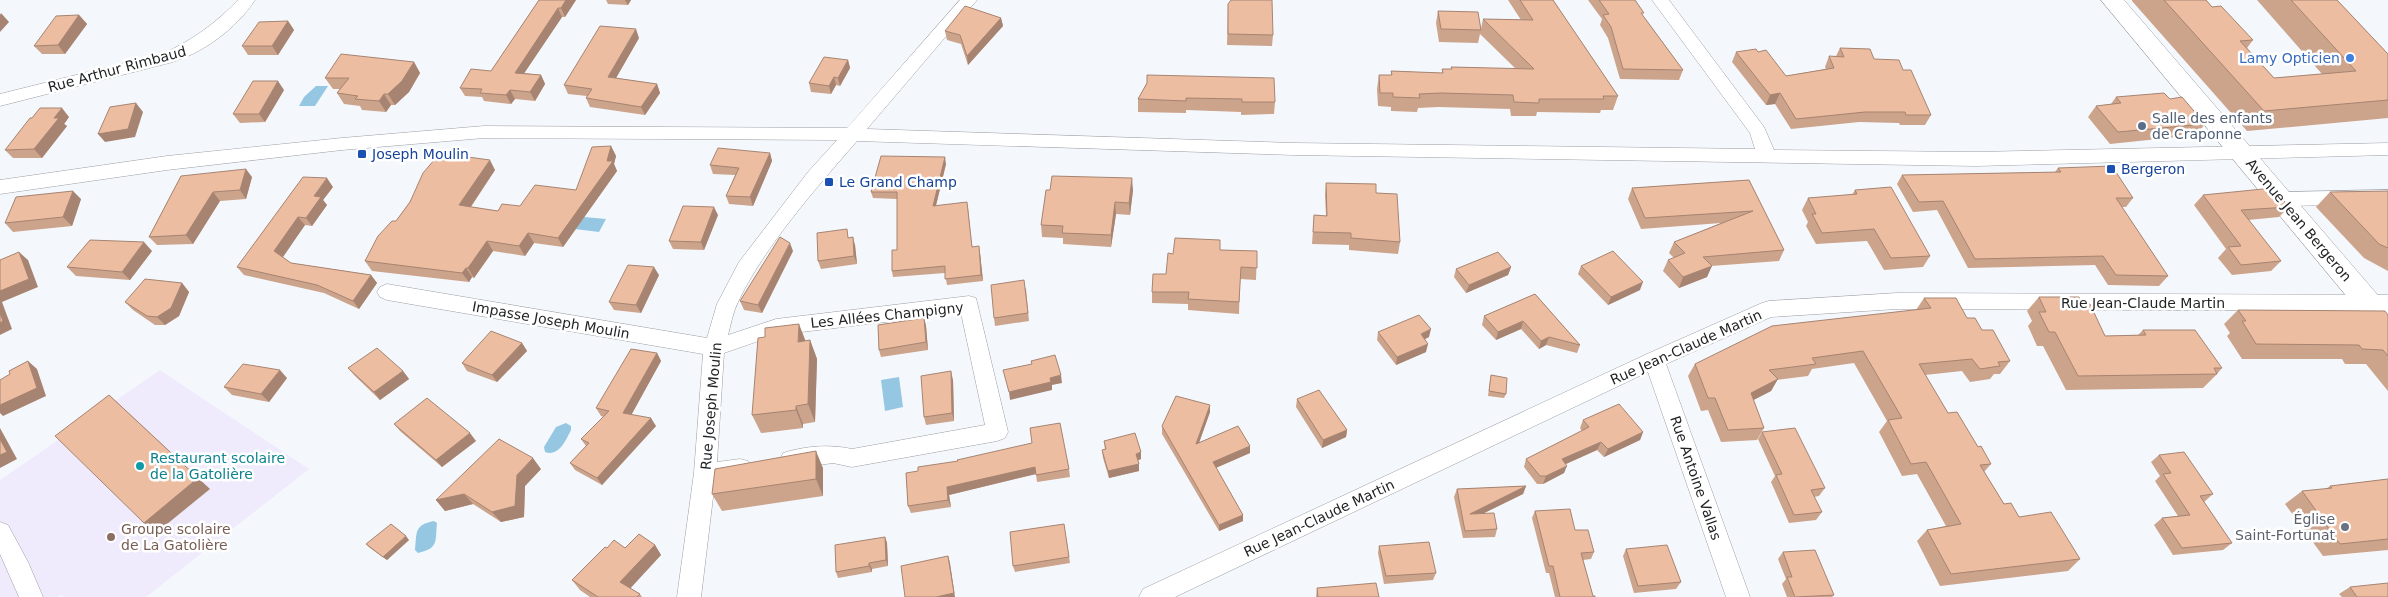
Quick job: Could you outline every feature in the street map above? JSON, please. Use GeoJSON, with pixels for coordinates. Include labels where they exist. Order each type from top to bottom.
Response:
{"type":"FeatureCollection","features":[{"type":"Feature","properties":{"kind":"street","name":"Rue Arthur Rimbaud"},"geometry":{"type":"LineString","coordinates":[[0,100],[169,57],[194,48],[224,26],[247,0]]}},
{"type":"Feature","properties":{"kind":"street","name":"Rue Joseph Moulin"},"geometry":{"type":"LineString","coordinates":[[689,597],[705,474],[714,348],[727,304],[746,266],[815,177],[969,0]]}},
{"type":"Feature","properties":{"kind":"street"},"geometry":{"type":"LineString","coordinates":[[1660,0],[1758,131],[1768,156]]}},
{"type":"Feature","properties":{"kind":"street","name":"Avenue Jean Bergeron"},"geometry":{"type":"LineString","coordinates":[[2112,0],[2281,199],[2379,304],[2388,326]]}},
{"type":"Feature","properties":{"kind":"street"},"geometry":{"type":"LineString","coordinates":[[0,187],[177,162],[342,144],[484,132],[852,135],[1294,149],[1976,159],[2388,149]]}},
{"type":"Feature","properties":{"kind":"street"},"geometry":{"type":"LineString","coordinates":[[2281,199],[2388,197]]}},
{"type":"Feature","properties":{"kind":"street","name":"Impasse Joseph Moulin"},"geometry":{"type":"LineString","coordinates":[[387,292],[714,348]]}},
{"type":"Feature","properties":{"kind":"street","name":"Rue Jean-Claude Martin"},"geometry":{"type":"LineString","coordinates":[[1151,597],[1654,360],[1769,309],[1897,300],[2379,304]]}},
{"type":"Feature","properties":{"kind":"street","name":"Les Allées Champigny"},"geometry":{"type":"LineString","coordinates":[[705,474],[833,454],[852,458],[997,432],[969,304],[776,327],[714,348]]}},
{"type":"Feature","properties":{"kind":"street","name":"Rue Antoine Vallas"},"geometry":{"type":"LineString","coordinates":[[1654,360],[1738,597]]}},
{"type":"Feature","properties":{"kind":"street"},"geometry":{"type":"LineString","coordinates":[[0,532],[20,569],[31,597]]}},
{"type":"Feature","properties":{"kind":"shaded area","name":"Groupe scolaire de La Gatolière"},"geometry":{"type":"Polygon","coordinates":[[[160,370],[309,469],[146,597],[63,597],[62,595],[57,597],[0,597],[0,480],[160,370]]]}},
{"type":"Feature","properties":{"kind":"water"},"geometry":{"type":"Polygon","coordinates":[[[316,86],[328,86],[315,106],[299,106],[304,97],[316,86]]]}},
{"type":"Feature","properties":{"kind":"water"},"geometry":{"type":"Polygon","coordinates":[[[574,216],[606,219],[599,232],[567,228],[574,216]]]}},
{"type":"Feature","properties":{"kind":"water"},"geometry":{"type":"Polygon","coordinates":[[[899,377],[903,407],[885,411],[881,380],[899,377]]]}},
{"type":"Feature","properties":{"kind":"water"},"geometry":{"type":"Polygon","coordinates":[[[566,423],[571,426],[571,430],[564,443],[554,452],[545,452],[544,447],[556,427],[566,423]]]}},
{"type":"Feature","properties":{"kind":"water"},"geometry":{"type":"Polygon","coordinates":[[[434,521],[437,523],[435,543],[430,549],[418,553],[415,550],[418,530],[423,525],[434,521]]]}},
{"type":"Feature","properties":{"kind":"building"},"geometry":{"type":"Polygon","coordinates":[[[539,0],[566,0],[561,8],[558,8],[515,73],[541,75],[530,92],[510,90],[506,95],[480,93],[482,89],[460,88],[471,69],[491,71],[539,0]]]}},
{"type":"Feature","properties":{"kind":"building"},"geometry":{"type":"Polygon","coordinates":[[[1231,0],[1272,0],[1273,35],[1228,34],[1228,4],[1231,0]]]}},
{"type":"Feature","properties":{"kind":"building"},"geometry":{"type":"Polygon","coordinates":[[[1520,0],[1553,0],[1618,96],[1603,96],[1604,99],[1539,99],[1539,103],[1514,102],[1513,95],[1441,93],[1419,94],[1420,98],[1393,97],[1393,93],[1380,93],[1379,75],[1392,75],[1391,71],[1443,73],[1442,69],[1452,69],[1451,67],[1534,69],[1483,19],[1533,20],[1520,0]]]}},
{"type":"Feature","properties":{"kind":"building"},"geometry":{"type":"Polygon","coordinates":[[[1599,0],[1635,0],[1644,13],[1641,13],[1683,70],[1623,69],[1611,27],[1603,15],[1609,14],[1599,0]]]}},
{"type":"Feature","properties":{"kind":"building"},"geometry":{"type":"Polygon","coordinates":[[[2164,0],[2206,0],[2212,7],[2221,6],[2253,40],[2240,41],[2274,78],[2356,71],[2291,0],[2337,0],[2388,54],[2388,100],[2264,111],[2164,0]]]}},
{"type":"Feature","properties":{"kind":"building"},"geometry":{"type":"Polygon","coordinates":[[[965,6],[1001,18],[967,56],[960,35],[945,31],[965,6]]]}},
{"type":"Feature","properties":{"kind":"building"},"geometry":{"type":"Polygon","coordinates":[[[1438,11],[1478,12],[1481,30],[1441,29],[1438,11]]]}},
{"type":"Feature","properties":{"kind":"building"},"geometry":{"type":"Polygon","coordinates":[[[79,15],[58,45],[34,46],[56,16],[79,15]]]}},
{"type":"Feature","properties":{"kind":"building"},"geometry":{"type":"Polygon","coordinates":[[[288,21],[272,46],[242,46],[259,22],[288,21]]]}},
{"type":"Feature","properties":{"kind":"building"},"geometry":{"type":"Polygon","coordinates":[[[600,26],[636,29],[608,77],[657,84],[641,107],[586,98],[592,89],[564,85],[600,26]]]}},
{"type":"Feature","properties":{"kind":"building"},"geometry":{"type":"Polygon","coordinates":[[[1840,48],[1870,49],[1874,59],[1899,60],[1903,70],[1911,70],[1931,115],[1906,115],[1905,112],[1865,112],[1796,119],[1780,93],[1770,95],[1736,52],[1756,49],[1758,52],[1766,50],[1786,76],[1834,68],[1829,56],[1844,57],[1840,48]]]}},
{"type":"Feature","properties":{"kind":"building"},"geometry":{"type":"Polygon","coordinates":[[[341,54],[414,62],[402,81],[388,94],[384,94],[379,101],[355,99],[358,96],[337,93],[349,78],[325,78],[341,54]]]}},
{"type":"Feature","properties":{"kind":"building"},"geometry":{"type":"Polygon","coordinates":[[[824,57],[848,60],[838,78],[834,77],[829,86],[809,83],[824,57]]]}},
{"type":"Feature","properties":{"kind":"building"},"geometry":{"type":"Polygon","coordinates":[[[1147,75],[1274,78],[1275,102],[1242,102],[1242,99],[1186,98],[1186,101],[1138,99],[1147,83],[1147,75]]]}},
{"type":"Feature","properties":{"kind":"building"},"geometry":{"type":"Polygon","coordinates":[[[253,81],[278,81],[259,114],[233,114],[253,81]]]}},
{"type":"Feature","properties":{"kind":"building"},"geometry":{"type":"Polygon","coordinates":[[[2164,93],[2170,99],[2182,97],[2205,124],[2118,132],[2096,106],[2121,103],[2116,97],[2164,93]]]}},
{"type":"Feature","properties":{"kind":"building"},"geometry":{"type":"Polygon","coordinates":[[[136,103],[128,129],[98,134],[110,107],[136,103]]]}},
{"type":"Feature","properties":{"kind":"building"},"geometry":{"type":"Polygon","coordinates":[[[40,108],[62,108],[54,118],[59,118],[34,149],[5,150],[30,118],[40,108]]]}},
{"type":"Feature","properties":{"kind":"building"},"geometry":{"type":"Polygon","coordinates":[[[611,146],[607,161],[613,161],[558,238],[528,233],[519,246],[487,241],[468,268],[462,273],[365,261],[378,236],[392,221],[396,221],[410,202],[423,173],[435,159],[440,160],[446,151],[470,154],[468,157],[490,160],[459,205],[498,211],[502,204],[520,206],[535,185],[576,190],[592,147],[611,146]]]}},
{"type":"Feature","properties":{"kind":"building"},"geometry":{"type":"Polygon","coordinates":[[[718,148],[770,153],[750,197],[726,196],[739,168],[710,165],[718,148]]]}},
{"type":"Feature","properties":{"kind":"building"},"geometry":{"type":"Polygon","coordinates":[[[881,156],[945,157],[933,206],[967,202],[972,247],[979,246],[981,275],[945,279],[945,266],[892,271],[892,250],[897,250],[897,192],[871,192],[881,156]]]}},
{"type":"Feature","properties":{"kind":"building"},"geometry":{"type":"Polygon","coordinates":[[[2112,166],[2133,198],[2116,198],[2168,276],[2116,275],[2103,256],[1975,259],[1943,201],[1919,202],[1902,175],[2061,172],[2058,168],[2112,166]]]}},
{"type":"Feature","properties":{"kind":"building"},"geometry":{"type":"Polygon","coordinates":[[[246,169],[240,190],[213,192],[186,235],[149,237],[181,176],[246,169]]]}},
{"type":"Feature","properties":{"kind":"building"},"geometry":{"type":"Polygon","coordinates":[[[1052,176],[1132,178],[1129,203],[1115,202],[1111,235],[1062,233],[1063,226],[1041,225],[1046,190],[1050,190],[1052,176]]]}},
{"type":"Feature","properties":{"kind":"building"},"geometry":{"type":"Polygon","coordinates":[[[303,177],[327,178],[314,196],[321,197],[306,218],[298,217],[274,251],[291,263],[371,275],[353,301],[317,285],[237,267],[303,177]]]}},
{"type":"Feature","properties":{"kind":"building"},"geometry":{"type":"Polygon","coordinates":[[[1749,180],[1784,250],[1703,257],[1712,266],[1683,277],[1668,260],[1685,253],[1674,242],[1753,211],[1645,218],[1632,188],[1749,180]]]}},
{"type":"Feature","properties":{"kind":"building"},"geometry":{"type":"Polygon","coordinates":[[[1326,183],[1376,184],[1376,193],[1397,194],[1400,242],[1351,238],[1351,233],[1313,232],[1314,215],[1327,216],[1326,183]]]}},
{"type":"Feature","properties":{"kind":"building"},"geometry":{"type":"Polygon","coordinates":[[[1891,187],[1930,256],[1891,258],[1874,229],[1822,233],[1812,214],[1816,214],[1808,198],[1857,194],[1855,190],[1891,187]]]}},
{"type":"Feature","properties":{"kind":"building"},"geometry":{"type":"Polygon","coordinates":[[[2273,188],[2289,207],[2241,210],[2281,261],[2241,265],[2228,247],[2241,246],[2203,195],[2273,188]]]}},
{"type":"Feature","properties":{"kind":"building"},"geometry":{"type":"Polygon","coordinates":[[[73,191],[63,217],[5,223],[16,197],[73,191]]]}},
{"type":"Feature","properties":{"kind":"building"},"geometry":{"type":"Polygon","coordinates":[[[2388,191],[2388,248],[2379,244],[2330,192],[2388,191]]]}},
{"type":"Feature","properties":{"kind":"building"},"geometry":{"type":"Polygon","coordinates":[[[683,206],[714,207],[701,242],[669,241],[683,206]]]}},
{"type":"Feature","properties":{"kind":"building"},"geometry":{"type":"Polygon","coordinates":[[[847,229],[848,238],[853,237],[854,256],[818,261],[817,233],[847,229]]]}},
{"type":"Feature","properties":{"kind":"building"},"geometry":{"type":"Polygon","coordinates":[[[780,237],[790,243],[758,305],[740,301],[780,237]]]}},
{"type":"Feature","properties":{"kind":"building"},"geometry":{"type":"Polygon","coordinates":[[[1175,238],[1220,240],[1220,250],[1257,251],[1257,268],[1241,267],[1239,302],[1188,299],[1189,292],[1152,292],[1153,274],[1166,274],[1168,253],[1173,254],[1175,238]]]}},
{"type":"Feature","properties":{"kind":"building"},"geometry":{"type":"Polygon","coordinates":[[[90,240],[144,242],[122,272],[67,267],[90,240]]]}},
{"type":"Feature","properties":{"kind":"building"},"geometry":{"type":"Polygon","coordinates":[[[1613,251],[1643,282],[1611,297],[1581,266],[1613,251]]]}},
{"type":"Feature","properties":{"kind":"building"},"geometry":{"type":"Polygon","coordinates":[[[19,252],[29,279],[0,291],[0,260],[19,252]]]}},
{"type":"Feature","properties":{"kind":"building"},"geometry":{"type":"Polygon","coordinates":[[[1498,252],[1511,267],[1469,285],[1456,269],[1498,252]]]}},
{"type":"Feature","properties":{"kind":"building"},"geometry":{"type":"Polygon","coordinates":[[[628,265],[654,267],[636,305],[609,302],[628,265]]]}},
{"type":"Feature","properties":{"kind":"building"},"geometry":{"type":"Polygon","coordinates":[[[145,279],[182,283],[171,308],[157,317],[147,316],[125,302],[145,279]]]}},
{"type":"Feature","properties":{"kind":"building"},"geometry":{"type":"Polygon","coordinates":[[[1024,280],[1028,313],[994,318],[991,285],[1024,280]]]}},
{"type":"Feature","properties":{"kind":"building"},"geometry":{"type":"Polygon","coordinates":[[[1535,294],[1580,345],[1549,337],[1541,341],[1523,321],[1498,332],[1484,316],[1535,294]]]}},
{"type":"Feature","properties":{"kind":"building"},"geometry":{"type":"Polygon","coordinates":[[[2039,297],[2079,297],[2082,304],[2090,304],[2105,336],[2146,335],[2143,330],[2195,330],[2222,368],[2214,368],[2217,374],[2078,376],[2055,332],[2049,332],[2039,312],[2046,312],[2039,297]]]}},
{"type":"Feature","properties":{"kind":"building"},"geometry":{"type":"Polygon","coordinates":[[[1924,298],[1956,298],[1967,318],[1975,318],[1982,330],[1993,330],[2010,361],[1998,362],[2000,366],[1980,369],[1972,359],[1919,364],[1948,413],[1957,412],[1978,447],[1981,446],[1991,464],[1980,465],[2004,504],[2011,503],[2019,517],[2051,512],[2080,559],[1951,574],[1927,530],[1961,524],[1926,462],[1911,464],[1888,420],[1902,418],[1863,351],[1812,358],[1816,364],[1769,370],[1778,379],[1751,393],[1764,428],[1728,430],[1715,398],[1708,398],[1695,364],[1772,326],[1931,308],[1924,298]]]}},
{"type":"Feature","properties":{"kind":"building"},"geometry":{"type":"Polygon","coordinates":[[[2238,310],[2385,311],[2388,315],[2388,356],[2383,350],[2362,349],[2359,345],[2256,344],[2242,321],[2246,321],[2238,310]]]}},
{"type":"Feature","properties":{"kind":"building"},"geometry":{"type":"Polygon","coordinates":[[[1419,315],[1431,329],[1421,334],[1428,344],[1397,357],[1378,332],[1419,315]]]}},
{"type":"Feature","properties":{"kind":"building"},"geometry":{"type":"Polygon","coordinates":[[[924,318],[926,342],[879,350],[878,325],[924,318]]]}},
{"type":"Feature","properties":{"kind":"building"},"geometry":{"type":"Polygon","coordinates":[[[799,324],[798,342],[810,340],[808,404],[796,406],[796,410],[752,415],[758,338],[765,337],[765,328],[799,324]]]}},
{"type":"Feature","properties":{"kind":"building"},"geometry":{"type":"Polygon","coordinates":[[[491,331],[522,343],[492,375],[462,363],[491,331]]]}},
{"type":"Feature","properties":{"kind":"building"},"geometry":{"type":"Polygon","coordinates":[[[377,348],[403,371],[374,392],[348,368],[377,348]]]}},
{"type":"Feature","properties":{"kind":"building"},"geometry":{"type":"Polygon","coordinates":[[[631,349],[657,353],[623,413],[651,418],[597,478],[570,463],[589,443],[581,439],[609,411],[596,408],[631,349]]]}},
{"type":"Feature","properties":{"kind":"building"},"geometry":{"type":"Polygon","coordinates":[[[1055,355],[1061,375],[1050,378],[1051,382],[1009,392],[1003,370],[1032,364],[1031,361],[1055,355]]]}},
{"type":"Feature","properties":{"kind":"building"},"geometry":{"type":"Polygon","coordinates":[[[28,361],[37,388],[0,405],[0,380],[10,374],[9,371],[28,361]]]}},
{"type":"Feature","properties":{"kind":"building"},"geometry":{"type":"Polygon","coordinates":[[[243,364],[280,370],[261,394],[224,387],[243,364]]]}},
{"type":"Feature","properties":{"kind":"building"},"geometry":{"type":"Polygon","coordinates":[[[951,371],[952,413],[924,417],[921,376],[951,371]]]}},
{"type":"Feature","properties":{"kind":"building"},"geometry":{"type":"Polygon","coordinates":[[[1491,375],[1507,378],[1506,394],[1489,391],[1491,375]]]}},
{"type":"Feature","properties":{"kind":"building"},"geometry":{"type":"Polygon","coordinates":[[[1319,390],[1347,430],[1323,440],[1297,399],[1319,390]]]}},
{"type":"Feature","properties":{"kind":"building","name":"Restaurant scolaire de la Gatolière"},"geometry":{"type":"Polygon","coordinates":[[[109,395],[198,478],[144,523],[55,436],[109,395]]]}},
{"type":"Feature","properties":{"kind":"building"},"geometry":{"type":"Polygon","coordinates":[[[1176,396],[1210,405],[1196,444],[1238,426],[1250,446],[1213,462],[1243,515],[1219,525],[1162,426],[1176,396]]]}},
{"type":"Feature","properties":{"kind":"building"},"geometry":{"type":"Polygon","coordinates":[[[427,398],[470,433],[436,460],[394,424],[427,398]]]}},
{"type":"Feature","properties":{"kind":"building"},"geometry":{"type":"Polygon","coordinates":[[[1619,404],[1643,432],[1608,449],[1601,442],[1562,459],[1567,466],[1546,476],[1540,476],[1526,459],[1589,427],[1583,420],[1619,404]]]}},
{"type":"Feature","properties":{"kind":"building"},"geometry":{"type":"Polygon","coordinates":[[[1060,423],[1069,469],[1036,475],[1035,467],[947,487],[948,500],[908,506],[906,473],[918,471],[918,467],[958,461],[1032,443],[1030,428],[1060,423]]]}},
{"type":"Feature","properties":{"kind":"building"},"geometry":{"type":"Polygon","coordinates":[[[1795,428],[1825,488],[1811,490],[1822,512],[1794,515],[1776,475],[1782,474],[1762,432],[1795,428]]]}},
{"type":"Feature","properties":{"kind":"building"},"geometry":{"type":"Polygon","coordinates":[[[1135,433],[1141,452],[1136,454],[1139,464],[1108,471],[1102,450],[1106,449],[1104,441],[1135,433]]]}},
{"type":"Feature","properties":{"kind":"building"},"geometry":{"type":"Polygon","coordinates":[[[0,439],[7,452],[0,455],[0,439]]]}},
{"type":"Feature","properties":{"kind":"building"},"geometry":{"type":"Polygon","coordinates":[[[499,439],[533,458],[517,475],[515,506],[492,512],[464,494],[436,500],[499,439]]]}},
{"type":"Feature","properties":{"kind":"building"},"geometry":{"type":"Polygon","coordinates":[[[816,451],[816,479],[712,494],[715,469],[816,451]]]}},
{"type":"Feature","properties":{"kind":"building"},"geometry":{"type":"Polygon","coordinates":[[[2184,452],[2213,494],[2200,496],[2232,543],[2182,548],[2162,518],[2190,515],[2163,474],[2171,473],[2159,455],[2184,452]]]}},
{"type":"Feature","properties":{"kind":"building","name":"Église Saint-Fortunat"},"geometry":{"type":"Polygon","coordinates":[[[2388,479],[2388,539],[2340,544],[2302,491],[2332,488],[2330,486],[2388,479]]]}},
{"type":"Feature","properties":{"kind":"building"},"geometry":{"type":"Polygon","coordinates":[[[1526,486],[1470,514],[1494,513],[1497,529],[1465,531],[1457,489],[1526,486]]]}},
{"type":"Feature","properties":{"kind":"building"},"geometry":{"type":"Polygon","coordinates":[[[1570,509],[1575,530],[1588,530],[1594,552],[1581,553],[1593,596],[1595,597],[1560,597],[1553,566],[1549,566],[1535,511],[1570,509]]]}},
{"type":"Feature","properties":{"kind":"building"},"geometry":{"type":"Polygon","coordinates":[[[391,524],[406,536],[383,557],[366,544],[391,524]]]}},
{"type":"Feature","properties":{"kind":"building"},"geometry":{"type":"Polygon","coordinates":[[[1064,524],[1069,557],[1013,566],[1010,532],[1064,524]]]}},
{"type":"Feature","properties":{"kind":"building"},"geometry":{"type":"Polygon","coordinates":[[[639,534],[655,545],[620,582],[640,594],[637,597],[598,597],[572,580],[614,540],[625,548],[639,534]]]}},
{"type":"Feature","properties":{"kind":"building"},"geometry":{"type":"Polygon","coordinates":[[[885,537],[886,560],[869,563],[869,566],[836,572],[835,545],[885,537]]]}},
{"type":"Feature","properties":{"kind":"building"},"geometry":{"type":"Polygon","coordinates":[[[1429,542],[1436,573],[1386,576],[1379,546],[1429,542]]]}},
{"type":"Feature","properties":{"kind":"building"},"geometry":{"type":"Polygon","coordinates":[[[1667,545],[1681,582],[1638,586],[1626,549],[1667,545]]]}},
{"type":"Feature","properties":{"kind":"building"},"geometry":{"type":"Polygon","coordinates":[[[1815,550],[1834,595],[1795,597],[1787,577],[1792,577],[1783,552],[1815,550]]]}},
{"type":"Feature","properties":{"kind":"building"},"geometry":{"type":"Polygon","coordinates":[[[948,556],[954,593],[936,597],[905,597],[901,566],[948,556]]]}},
{"type":"Feature","properties":{"kind":"building"},"geometry":{"type":"Polygon","coordinates":[[[1376,583],[1379,597],[1318,597],[1317,588],[1376,583]]]}},
{"type":"Feature","properties":{"kind":"building"},"geometry":{"type":"Polygon","coordinates":[[[2388,583],[2388,597],[2357,597],[2350,587],[2388,583]]]}},
{"type":"Feature","properties":{"kind":"place","name":"Lamy Opticien"},"geometry":{"type":"Point","coordinates":[2350,58]}},
{"type":"Feature","properties":{"kind":"place","name":"Salle des enfants de Craponne"},"geometry":{"type":"Point","coordinates":[2142,126]}},
{"type":"Feature","properties":{"kind":"place","name":"Joseph Moulin"},"geometry":{"type":"Point","coordinates":[362,154]}},
{"type":"Feature","properties":{"kind":"place","name":"Bergeron"},"geometry":{"type":"Point","coordinates":[2111,169]}},
{"type":"Feature","properties":{"kind":"place","name":"Le Grand Champ"},"geometry":{"type":"Point","coordinates":[829,182]}},
{"type":"Feature","properties":{"kind":"place","name":"Restaurant scolaire de la Gatolière"},"geometry":{"type":"Point","coordinates":[140,466]}},
{"type":"Feature","properties":{"kind":"place","name":"Église Saint-Fortunat"},"geometry":{"type":"Point","coordinates":[2345,527]}},
{"type":"Feature","properties":{"kind":"place","name":"Groupe scolaire de La Gatolière"},"geometry":{"type":"Point","coordinates":[111,537]}}]}
